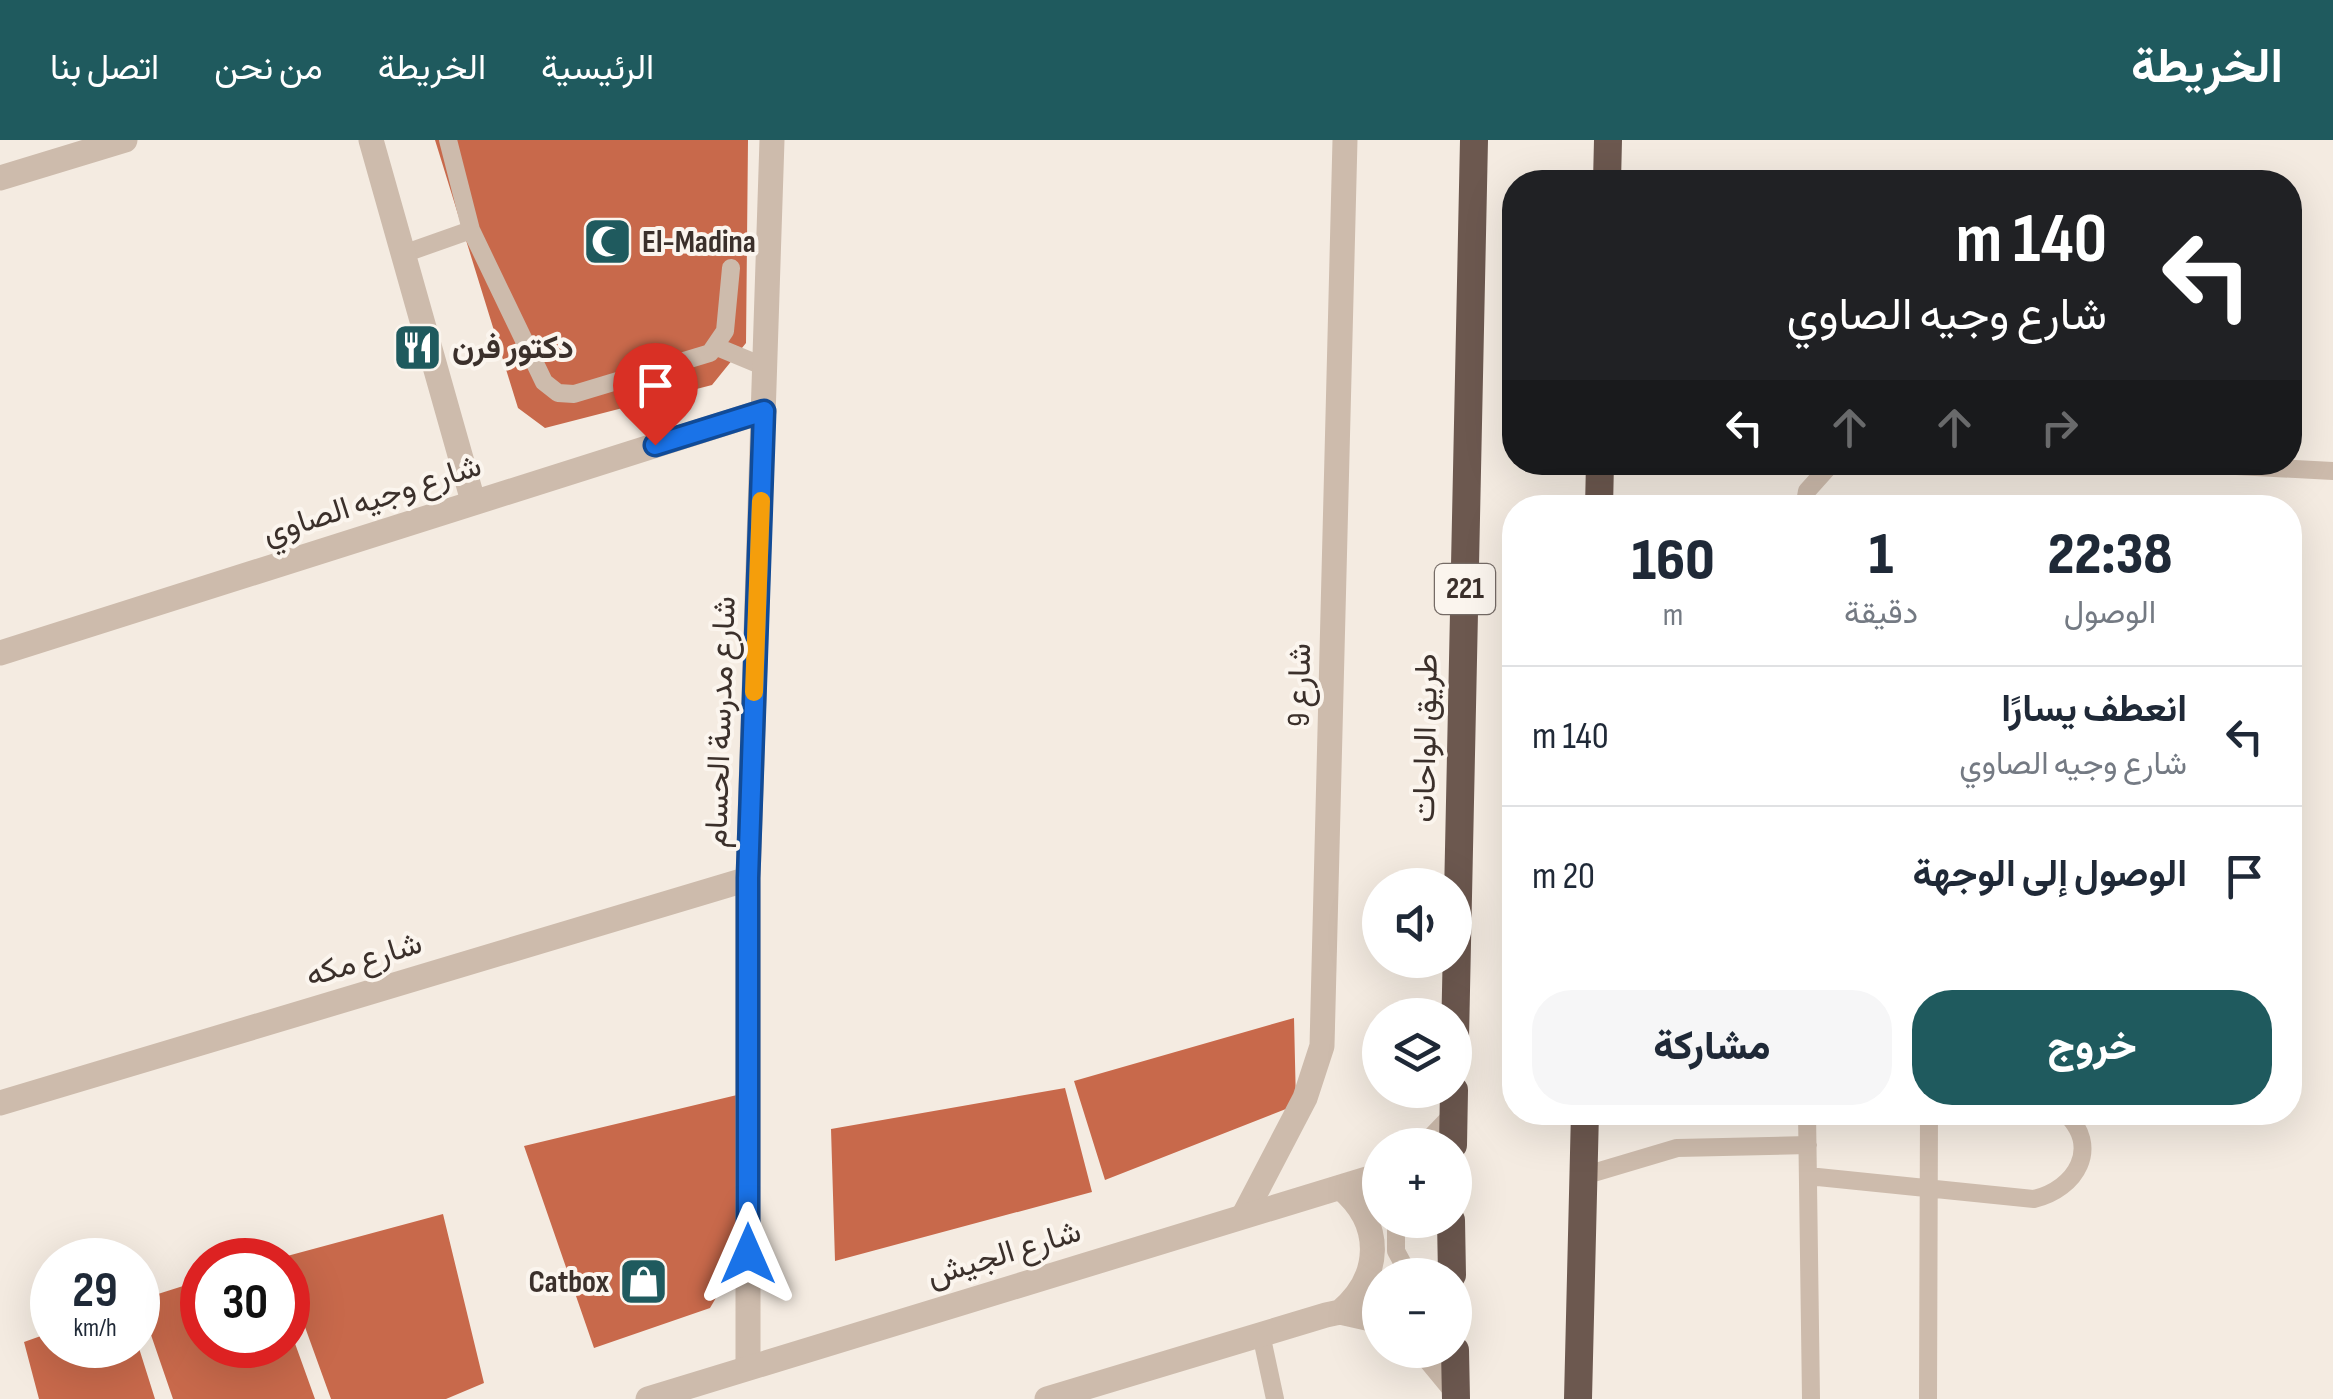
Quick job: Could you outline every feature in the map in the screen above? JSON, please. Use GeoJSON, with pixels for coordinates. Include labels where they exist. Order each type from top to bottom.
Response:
{"type":"FeatureCollection","features":[{"type":"Feature","properties":{"kind":"highway","name":"طريق الواحات"},"geometry":{"type":"LineString","coordinates":[[1456,998],[1474,140]]}},
{"type":"Feature","properties":{"kind":"highway"},"geometry":{"type":"LineString","coordinates":[[1607,170],[1608,140]]}},
{"type":"Feature","properties":{"kind":"highway"},"geometry":{"type":"LineString","coordinates":[[1578,1399],[1585,1125]]}},
{"type":"Feature","properties":{"kind":"highway"},"geometry":{"type":"LineString","coordinates":[[1455,1368],[1456,1394]]}},
{"type":"Feature","properties":{"kind":"street"},"geometry":{"type":"LineString","coordinates":[[0,178],[125,140]]}},
{"type":"Feature","properties":{"kind":"street"},"geometry":{"type":"LineString","coordinates":[[371,140],[474,501]]}},
{"type":"Feature","properties":{"kind":"street","name":"شارع مدرسة الحسام"},"geometry":{"type":"LineString","coordinates":[[748,1366],[748,878],[772,140]]}},
{"type":"Feature","properties":{"kind":"street","name":"شارع 9"},"geometry":{"type":"LineString","coordinates":[[1245,1213],[1306,1098],[1322,1046],[1344,140]]}},
{"type":"Feature","properties":{"kind":"street","name":"شارع وجيه الصاوي"},"geometry":{"type":"LineString","coordinates":[[0,653],[764,411]]}},
{"type":"Feature","properties":{"kind":"street","name":"شارع مكه"},"geometry":{"type":"LineString","coordinates":[[0,1103],[748,878]]}},
{"type":"Feature","properties":{"kind":"street","name":"شارع الجيش"},"geometry":{"type":"LineString","coordinates":[[648,1399],[1245,1213],[1362,1181]]}},
{"type":"Feature","properties":{"kind":"street"},"geometry":{"type":"LineString","coordinates":[[1340,1312],[1366,1284],[1374,1248],[1365,1214],[1341,1188]]}},
{"type":"Feature","properties":{"kind":"street"},"geometry":{"type":"LineString","coordinates":[[1047,1399],[1340,1312],[1362,1317]]}},
{"type":"Feature","properties":{"kind":"street"},"geometry":{"type":"LineString","coordinates":[[1437,1368],[1456,1394]]}},
{"type":"Feature","properties":{"kind":"lane"},"geometry":{"type":"LineString","coordinates":[[448,140],[471,230],[544,382],[558,393],[574,394],[702,358],[717,347],[726,330],[731,268]]}},
{"type":"Feature","properties":{"kind":"lane"},"geometry":{"type":"LineString","coordinates":[[403,254],[471,230]]}},
{"type":"Feature","properties":{"kind":"lane"},"geometry":{"type":"LineString","coordinates":[[717,347],[765,367]]}},
{"type":"Feature","properties":{"kind":"lane"},"geometry":{"type":"LineString","coordinates":[[2302,469],[2333,471]]}},
{"type":"Feature","properties":{"kind":"lane"},"geometry":{"type":"LineString","coordinates":[[1806,495],[1822,475]]}},
{"type":"Feature","properties":{"kind":"lane"},"geometry":{"type":"LineString","coordinates":[[1807,1125],[1810,1399]]}},
{"type":"Feature","properties":{"kind":"lane"},"geometry":{"type":"LineString","coordinates":[[1928,1399],[1929,1125]]}},
{"type":"Feature","properties":{"kind":"lane"},"geometry":{"type":"LineString","coordinates":[[1808,1176],[2034,1199],[2057,1194],[2074,1179],[2083,1158],[2081,1135],[2074,1125]]}},
{"type":"Feature","properties":{"kind":"lane"},"geometry":{"type":"LineString","coordinates":[[1583,1176],[1677,1148],[1808,1145]]}},
{"type":"Feature","properties":{"kind":"lane"},"geometry":{"type":"LineString","coordinates":[[1261,1334],[1275,1399]]}},
{"type":"Feature","properties":{"kind":"building","name":"El-Madina"},"geometry":{"type":"Polygon","coordinates":[[[435,140],[748,140],[746,343],[712,385],[545,428],[518,408],[435,140]]]}},
{"type":"Feature","properties":{"kind":"building"},"geometry":{"type":"Polygon","coordinates":[[[1294,1018],[1296,1105],[1105,1180],[1074,1081],[1294,1018]]]}},
{"type":"Feature","properties":{"kind":"building"},"geometry":{"type":"Polygon","coordinates":[[[1065,1088],[1092,1192],[835,1261],[831,1129],[1065,1088]]]}},
{"type":"Feature","properties":{"kind":"building"},"geometry":{"type":"Polygon","coordinates":[[[737,1095],[746,1247],[710,1308],[594,1348],[524,1146],[737,1095]]]}},
{"type":"Feature","properties":{"kind":"building"},"geometry":{"type":"Polygon","coordinates":[[[443,1214],[484,1383],[446,1399],[331,1399],[310,1341],[310,1250],[443,1214]]]}},
{"type":"Feature","properties":{"kind":"building"},"geometry":{"type":"Polygon","coordinates":[[[180,1287],[180,1368],[304,1368],[315,1399],[173,1399],[160,1361],[160,1293],[180,1287]]]}},
{"type":"Feature","properties":{"kind":"building"},"geometry":{"type":"Polygon","coordinates":[[[30,1340],[30,1365],[24,1342],[30,1340]]]}},
{"type":"Feature","properties":{"kind":"building"},"geometry":{"type":"Polygon","coordinates":[[[31,1368],[145,1368],[155,1399],[39,1399],[31,1368]]]}},
{"type":"Feature","properties":{"kind":"slow traffic"},"geometry":{"type":"LineString","coordinates":[[754,692],[761,501]]}},
{"type":"Feature","properties":{"kind":"place","name":"El-Madina"},"geometry":{"type":"Point","coordinates":[607,242]}},
{"type":"Feature","properties":{"kind":"place","name":"دكتور فرن"},"geometry":{"type":"Point","coordinates":[417,348]}},
{"type":"Feature","properties":{"kind":"place","name":"Catbox"},"geometry":{"type":"Point","coordinates":[644,1282]}},
{"type":"Feature","properties":{"kind":"route"},"geometry":{"type":"LineString","coordinates":[[655,445],[764,411],[748,878],[748,1254]]}}]}
